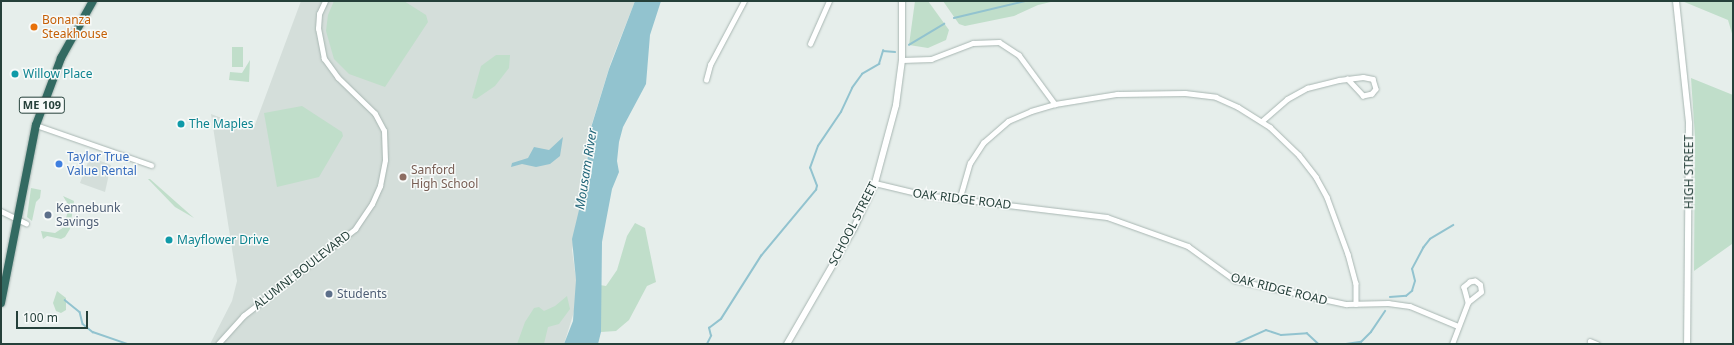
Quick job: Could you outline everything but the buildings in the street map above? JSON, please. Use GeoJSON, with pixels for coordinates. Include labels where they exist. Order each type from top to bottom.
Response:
{"type":"FeatureCollection","features":[{"type":"Feature","properties":{"kind":"highway","name":"ME 109"},"geometry":{"type":"LineString","coordinates":[[1,303],[36,125],[61,58],[93,1]]}},
{"type":"Feature","properties":{"kind":"street","name":"ALUMNI BOULEVARD"},"geometry":{"type":"LineString","coordinates":[[218,344],[243,316],[355,229],[372,204],[380,186],[385,160],[384,131],[375,114],[338,78],[324,59],[318,29],[319,14],[324,1]]}},
{"type":"Feature","properties":{"kind":"street"},"geometry":{"type":"LineString","coordinates":[[706,80],[710,65],[744,1]]}},
{"type":"Feature","properties":{"kind":"street"},"geometry":{"type":"LineString","coordinates":[[810,44],[829,1]]}},
{"type":"Feature","properties":{"kind":"street","name":"SCHOOL STREET"},"geometry":{"type":"LineString","coordinates":[[788,344],[854,228],[875,183],[893,124],[902,60],[902,1]]}},
{"type":"Feature","properties":{"kind":"street","name":"HIGH STREET"},"geometry":{"type":"LineString","coordinates":[[1676,1],[1689,124],[1687,344]]}},
{"type":"Feature","properties":{"kind":"street"},"geometry":{"type":"LineString","coordinates":[[902,60],[931,59],[973,43],[999,42],[1019,55],[1056,104]]}},
{"type":"Feature","properties":{"kind":"street"},"geometry":{"type":"LineString","coordinates":[[1262,121],[1297,93],[1347,79],[1370,77],[1375,82],[1376,89],[1370,95],[1363,96],[1347,79]]}},
{"type":"Feature","properties":{"kind":"street"},"geometry":{"type":"LineString","coordinates":[[960,197],[970,163],[991,135],[1017,116],[1056,104],[1117,94],[1185,93],[1220,99],[1262,121],[1299,155],[1323,189],[1353,269],[1356,304]]}},
{"type":"Feature","properties":{"kind":"street"},"geometry":{"type":"LineString","coordinates":[[36,125],[151,165]]}},
{"type":"Feature","properties":{"kind":"street","name":"OAK RIDGE ROAD"},"geometry":{"type":"LineString","coordinates":[[875,183],[903,192],[960,197],[1106,216],[1188,246],[1234,280],[1333,302],[1356,304],[1388,303],[1410,306],[1458,326]]}},
{"type":"Feature","properties":{"kind":"street"},"geometry":{"type":"LineString","coordinates":[[1,211],[26,223]]}},
{"type":"Feature","properties":{"kind":"street"},"geometry":{"type":"LineString","coordinates":[[1452,344],[1468,302],[1481,292],[1480,285],[1475,281],[1470,282],[1464,287],[1468,302]]}},
{"type":"Feature","properties":{"kind":"street"},"geometry":{"type":"LineString","coordinates":[[1590,341],[1597,344]]}},
{"type":"Feature","properties":{"kind":"shaded area","name":"Sanford High School"},"geometry":{"type":"Polygon","coordinates":[[[301,1],[635,1],[611,62],[589,133],[584,190],[572,250],[577,286],[577,302],[564,344],[210,344],[232,301],[237,281],[211,114],[253,130],[301,1]]]}},
{"type":"Feature","properties":{"kind":"shaded area"},"geometry":{"type":"Polygon","coordinates":[[[90,157],[111,165],[105,192],[80,183],[90,157]]]}},
{"type":"Feature","properties":{"kind":"green space"},"geometry":{"type":"Polygon","coordinates":[[[334,1],[404,1],[426,15],[428,22],[385,87],[349,74],[334,59],[326,31],[328,15],[334,1]]]}},
{"type":"Feature","properties":{"kind":"green space"},"geometry":{"type":"Polygon","coordinates":[[[915,1],[928,1],[949,30],[946,40],[928,48],[909,45],[915,1]]]}},
{"type":"Feature","properties":{"kind":"green space"},"geometry":{"type":"Polygon","coordinates":[[[943,1],[1055,1],[1038,5],[1014,16],[965,26],[959,24],[943,1]]]}},
{"type":"Feature","properties":{"kind":"green space"},"geometry":{"type":"Polygon","coordinates":[[[1682,1],[1733,1],[1733,37],[1728,20],[1682,1]]]}},
{"type":"Feature","properties":{"kind":"green space"},"geometry":{"type":"Polygon","coordinates":[[[232,47],[243,47],[243,67],[232,67],[232,47]]]}},
{"type":"Feature","properties":{"kind":"green space"},"geometry":{"type":"Polygon","coordinates":[[[496,55],[510,55],[509,68],[495,86],[476,99],[472,98],[481,66],[496,55]]]}},
{"type":"Feature","properties":{"kind":"green space"},"geometry":{"type":"Polygon","coordinates":[[[250,60],[249,82],[229,80],[230,72],[242,73],[250,60]]]}},
{"type":"Feature","properties":{"kind":"green space"},"geometry":{"type":"Polygon","coordinates":[[[1691,78],[1733,95],[1733,250],[1732,244],[1694,271],[1695,137],[1691,78]]]}},
{"type":"Feature","properties":{"kind":"green space"},"geometry":{"type":"Polygon","coordinates":[[[302,106],[342,132],[343,136],[319,177],[277,187],[264,113],[302,106]]]}},
{"type":"Feature","properties":{"kind":"green space"},"geometry":{"type":"Polygon","coordinates":[[[148,179],[150,179],[194,218],[175,207],[148,179]]]}},
{"type":"Feature","properties":{"kind":"green space"},"geometry":{"type":"Polygon","coordinates":[[[31,188],[41,190],[40,198],[36,202],[32,221],[27,217],[31,188]]]}},
{"type":"Feature","properties":{"kind":"green space"},"geometry":{"type":"Polygon","coordinates":[[[63,196],[74,201],[70,229],[65,237],[61,239],[47,236],[43,239],[41,231],[55,233],[64,227],[69,206],[63,196]]]}},
{"type":"Feature","properties":{"kind":"green space"},"geometry":{"type":"Polygon","coordinates":[[[635,223],[645,228],[656,282],[647,286],[629,320],[616,331],[601,332],[600,285],[606,286],[617,270],[627,236],[635,223]]]}},
{"type":"Feature","properties":{"kind":"green space"},"geometry":{"type":"Polygon","coordinates":[[[57,291],[66,298],[66,310],[61,313],[56,311],[53,303],[57,291]]]}},
{"type":"Feature","properties":{"kind":"green space"},"geometry":{"type":"Polygon","coordinates":[[[567,296],[570,309],[559,324],[548,327],[544,344],[517,344],[525,322],[534,308],[539,307],[544,311],[555,306],[567,296]]]}},
{"type":"Feature","properties":{"kind":"water"},"geometry":{"type":"Polygon","coordinates":[[[635,1],[661,1],[650,35],[646,84],[623,127],[619,142],[617,161],[619,172],[612,189],[602,242],[601,332],[598,344],[564,344],[573,321],[576,280],[572,239],[585,185],[590,131],[609,69],[635,1]]]}},
{"type":"Feature","properties":{"kind":"water"},"geometry":{"type":"Polygon","coordinates":[[[563,137],[560,156],[550,164],[536,167],[522,164],[511,167],[512,163],[528,158],[534,147],[549,150],[563,137]]]}},
{"type":"Feature","properties":{"kind":"waterway"},"geometry":{"type":"LineString","coordinates":[[954,18],[1026,1]]}},
{"type":"Feature","properties":{"kind":"waterway"},"geometry":{"type":"LineString","coordinates":[[909,45],[944,24]]}},
{"type":"Feature","properties":{"kind":"waterway"},"geometry":{"type":"LineString","coordinates":[[707,344],[711,336],[709,328],[721,319],[761,256],[816,190],[817,186],[810,168],[818,146],[841,112],[852,88],[862,74],[879,64],[883,51],[895,52]]}},
{"type":"Feature","properties":{"kind":"waterway"},"geometry":{"type":"LineString","coordinates":[[1390,297],[1406,296],[1412,291],[1415,281],[1412,269],[1423,248],[1430,239],[1453,225]]}},
{"type":"Feature","properties":{"kind":"waterway"},"geometry":{"type":"LineString","coordinates":[[65,300],[80,312],[83,324],[93,332],[127,344]]}},
{"type":"Feature","properties":{"kind":"waterway"},"geometry":{"type":"LineString","coordinates":[[1346,344],[1361,342],[1371,332],[1385,311]]}},
{"type":"Feature","properties":{"kind":"waterway"},"geometry":{"type":"LineString","coordinates":[[1235,344],[1266,330],[1281,335],[1307,333],[1319,344]]}},
{"type":"Feature","properties":{"kind":"place","name":"Bonanza Steakhouse"},"geometry":{"type":"Point","coordinates":[34,27]}},
{"type":"Feature","properties":{"kind":"place","name":"Willow Place"},"geometry":{"type":"Point","coordinates":[15,74]}},
{"type":"Feature","properties":{"kind":"place","name":"The Maples"},"geometry":{"type":"Point","coordinates":[181,124]}},
{"type":"Feature","properties":{"kind":"place","name":"Taylor True Value Rental"},"geometry":{"type":"Point","coordinates":[59,164]}},
{"type":"Feature","properties":{"kind":"place","name":"Sanford High School"},"geometry":{"type":"Point","coordinates":[403,177]}},
{"type":"Feature","properties":{"kind":"place","name":"Kennebunk Savings"},"geometry":{"type":"Point","coordinates":[48,215]}},
{"type":"Feature","properties":{"kind":"place","name":"Mayflower Drive"},"geometry":{"type":"Point","coordinates":[169,240]}},
{"type":"Feature","properties":{"kind":"place","name":"Students"},"geometry":{"type":"Point","coordinates":[329,294]}},
{"type":"Feature","properties":{"kind":"water label","name":"Mousam River"},"geometry":{"type":"Point","coordinates":[586,169]}}]}
